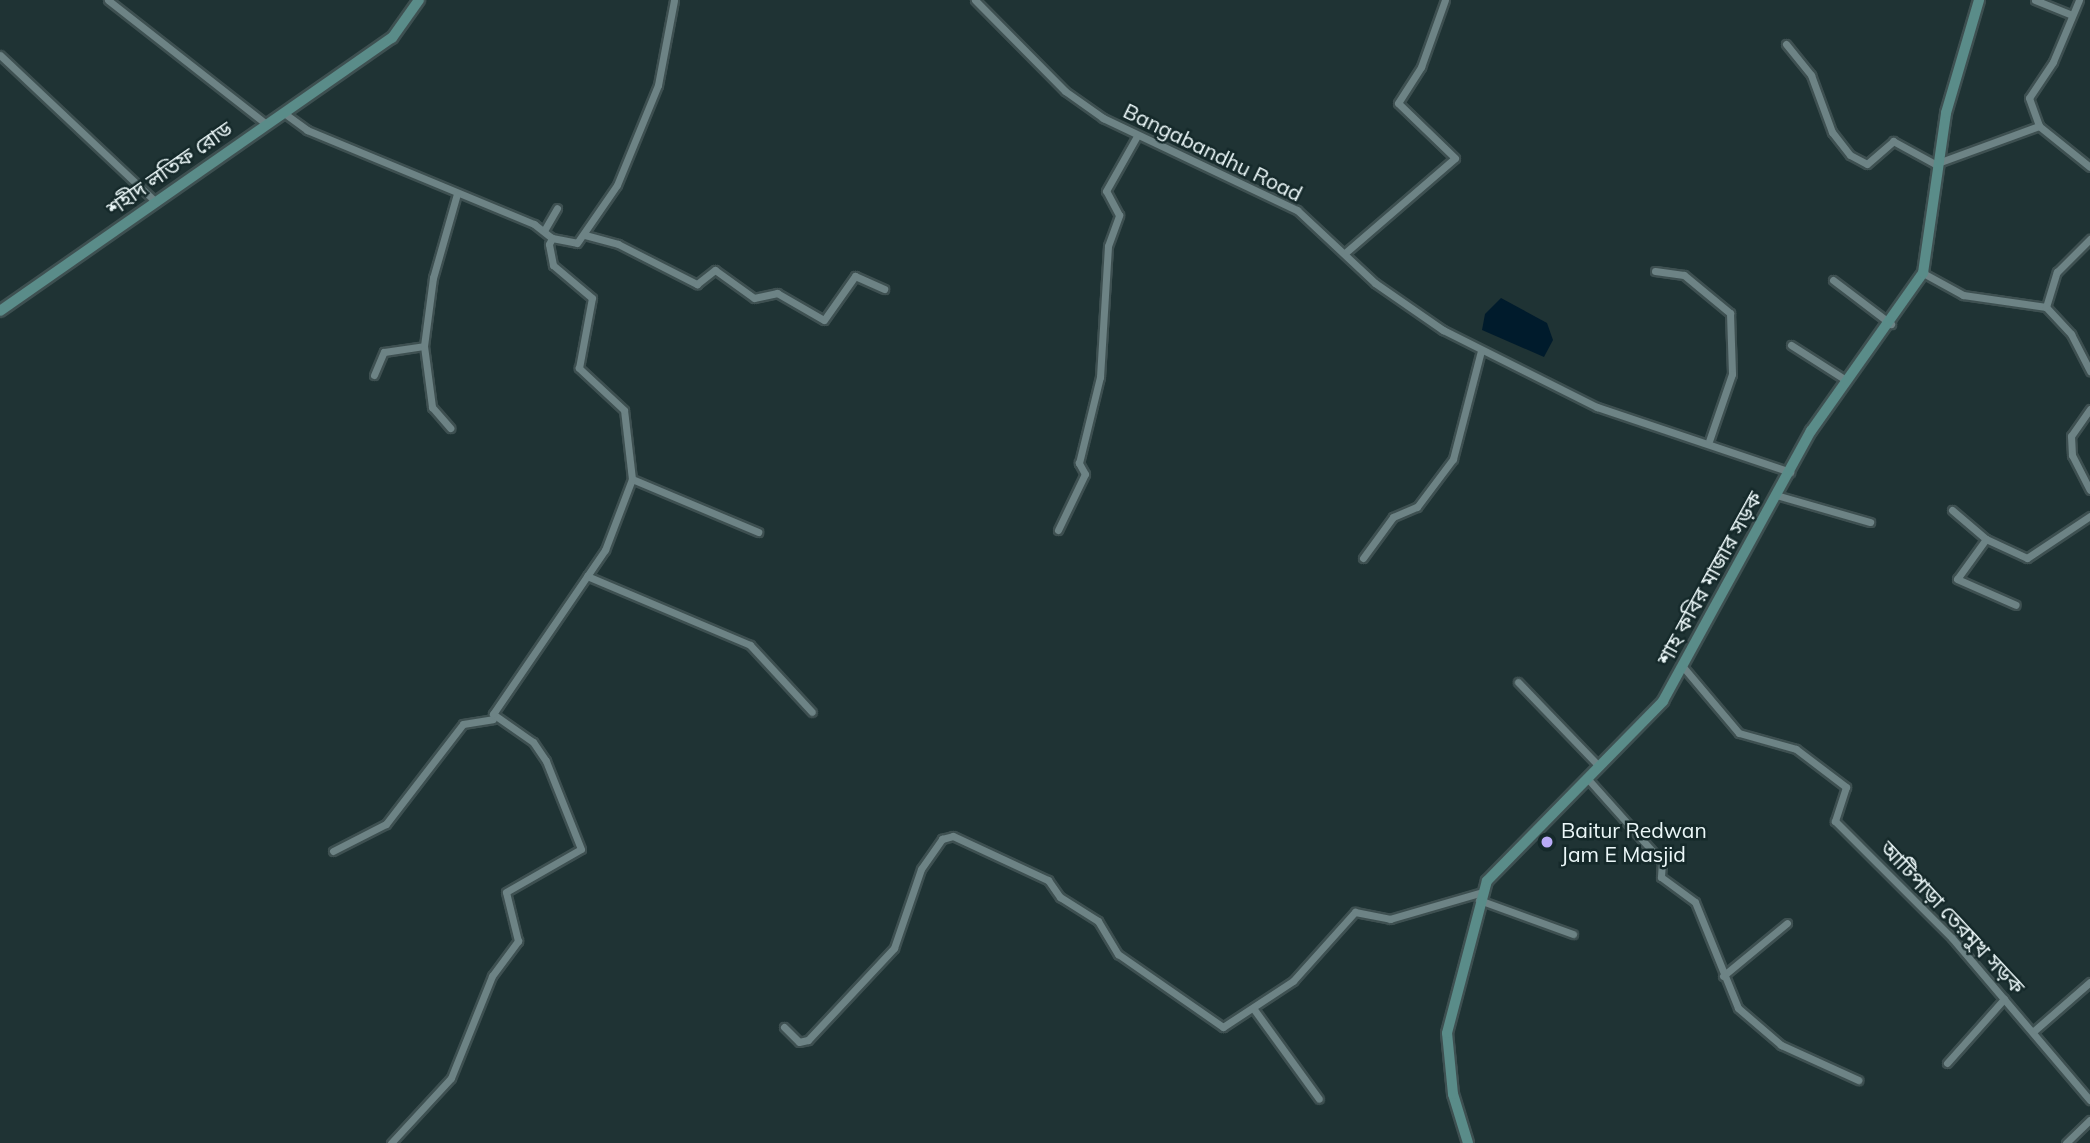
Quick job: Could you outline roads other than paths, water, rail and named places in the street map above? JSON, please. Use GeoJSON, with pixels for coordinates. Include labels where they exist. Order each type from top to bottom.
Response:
{"type":"FeatureCollection","features":[{"type":"Feature","properties":{"kind":"street"},"geometry":{"type":"LineString","coordinates":[[108,0],[266,124]]}},
{"type":"Feature","properties":{"kind":"street","name":"শহীদ লতিফ রোড"},"geometry":{"type":"LineString","coordinates":[[0,312],[153,200],[198,176],[266,124],[393,38],[419,0]]}},
{"type":"Feature","properties":{"kind":"street"},"geometry":{"type":"LineString","coordinates":[[284,113],[307,130],[544,229],[552,238],[577,243],[585,235],[642,133],[674,0]]}},
{"type":"Feature","properties":{"kind":"street","name":"Bangabandhu Road"},"geometry":{"type":"LineString","coordinates":[[975,0],[1065,91],[1138,136],[1297,210],[1410,309],[1481,351],[1597,407],[1709,441],[1790,472]]}},
{"type":"Feature","properties":{"kind":"street"},"geometry":{"type":"LineString","coordinates":[[1345,253],[1455,158],[1398,103],[1420,67],[1445,0]]}},
{"type":"Feature","properties":{"kind":"street","name":"শাহ কবির মাজার সড়ক"},"geometry":{"type":"LineString","coordinates":[[1468,1143],[1453,1094],[1447,1033],[1481,896],[1598,765],[1663,701],[1684,668],[1776,495],[1846,380],[1892,324],[1923,273],[1936,164],[1979,0]]}},
{"type":"Feature","properties":{"kind":"street"},"geometry":{"type":"LineString","coordinates":[[2035,0],[2072,15]]}},
{"type":"Feature","properties":{"kind":"street"},"geometry":{"type":"LineString","coordinates":[[2079,0],[2053,62],[2029,97],[2039,125],[2090,167]]}},
{"type":"Feature","properties":{"kind":"street"},"geometry":{"type":"LineString","coordinates":[[1786,44],[1811,75],[1820,108],[1850,155],[1867,164],[1893,141],[1936,164],[2039,125]]}},
{"type":"Feature","properties":{"kind":"street"},"geometry":{"type":"LineString","coordinates":[[0,55],[153,200]]}},
{"type":"Feature","properties":{"kind":"street"},"geometry":{"type":"LineString","coordinates":[[1058,530],[1085,474],[1079,463],[1100,377],[1108,246],[1119,215],[1106,191],[1138,136]]}},
{"type":"Feature","properties":{"kind":"street"},"geometry":{"type":"LineString","coordinates":[[450,428],[432,407],[424,346],[433,278],[457,194]]}},
{"type":"Feature","properties":{"kind":"street"},"geometry":{"type":"LineString","coordinates":[[544,229],[557,208]]}},
{"type":"Feature","properties":{"kind":"street"},"geometry":{"type":"LineString","coordinates":[[585,235],[618,244],[698,285],[715,270],[754,298],[776,293],[824,320],[855,276],[884,289]]}},
{"type":"Feature","properties":{"kind":"street"},"geometry":{"type":"LineString","coordinates":[[494,719],[587,576],[632,479],[624,410],[579,368],[592,298],[553,265],[552,238]]}},
{"type":"Feature","properties":{"kind":"street"},"geometry":{"type":"LineString","coordinates":[[2046,307],[2057,272],[2090,239]]}},
{"type":"Feature","properties":{"kind":"street"},"geometry":{"type":"LineString","coordinates":[[1655,271],[1684,275],[1730,313],[1732,374],[1709,441]]}},
{"type":"Feature","properties":{"kind":"street"},"geometry":{"type":"LineString","coordinates":[[1923,273],[1963,295],[2046,307],[2071,334],[2090,371]]}},
{"type":"Feature","properties":{"kind":"street"},"geometry":{"type":"LineString","coordinates":[[1833,280],[1892,324]]}},
{"type":"Feature","properties":{"kind":"street"},"geometry":{"type":"LineString","coordinates":[[1791,345],[1846,380]]}},
{"type":"Feature","properties":{"kind":"street"},"geometry":{"type":"LineString","coordinates":[[374,375],[384,352],[424,346]]}},
{"type":"Feature","properties":{"kind":"street"},"geometry":{"type":"LineString","coordinates":[[1363,558],[1393,517],[1417,508],[1453,460],[1481,351]]}},
{"type":"Feature","properties":{"kind":"street"},"geometry":{"type":"LineString","coordinates":[[2090,409],[2071,436],[2072,455],[2090,490]]}},
{"type":"Feature","properties":{"kind":"street"},"geometry":{"type":"LineString","coordinates":[[632,479],[758,532]]}},
{"type":"Feature","properties":{"kind":"street"},"geometry":{"type":"LineString","coordinates":[[1776,495],[1870,522]]}},
{"type":"Feature","properties":{"kind":"street"},"geometry":{"type":"LineString","coordinates":[[1952,510],[1986,538],[2027,558],[2090,516]]}},
{"type":"Feature","properties":{"kind":"street"},"geometry":{"type":"LineString","coordinates":[[1986,538],[1957,579],[2016,605]]}},
{"type":"Feature","properties":{"kind":"street"},"geometry":{"type":"LineString","coordinates":[[587,576],[750,645],[811,712]]}},
{"type":"Feature","properties":{"kind":"street","name":"আটিপাড়া তেরমুখ সড়ক"},"geometry":{"type":"LineString","coordinates":[[1684,668],[1739,733],[1796,749],[1846,787],[1835,821],[1892,872],[2004,999],[2035,1030],[2090,1100]]}},
{"type":"Feature","properties":{"kind":"street"},"geometry":{"type":"LineString","coordinates":[[1518,682],[1598,765]]}},
{"type":"Feature","properties":{"kind":"street"},"geometry":{"type":"LineString","coordinates":[[333,850],[386,824],[463,724],[494,719],[533,742],[546,761],[581,849],[506,892],[518,941],[492,976],[450,1078],[391,1143]]}},
{"type":"Feature","properties":{"kind":"street"},"geometry":{"type":"LineString","coordinates":[[1587,778],[1662,862],[1661,877],[1695,902],[1738,1008],[1781,1045],[1858,1080]]}},
{"type":"Feature","properties":{"kind":"street"},"geometry":{"type":"LineString","coordinates":[[784,1027],[799,1042],[808,1040],[894,948],[921,870],[942,839],[953,836],[1048,880],[1060,897],[1098,921],[1118,954],[1213,1025],[1223,1027],[1293,981],[1355,912],[1390,919],[1481,896],[1573,934]]}},
{"type":"Feature","properties":{"kind":"street"},"geometry":{"type":"LineString","coordinates":[[1723,976],[1787,923]]}},
{"type":"Feature","properties":{"kind":"street"},"geometry":{"type":"LineString","coordinates":[[2035,1030],[2090,982]]}},
{"type":"Feature","properties":{"kind":"street"},"geometry":{"type":"LineString","coordinates":[[1947,1063],[2004,999]]}},
{"type":"Feature","properties":{"kind":"street"},"geometry":{"type":"LineString","coordinates":[[1253,1008],[1319,1099]]}},
{"type":"Feature","properties":{"kind":"street"},"geometry":{"type":"LineString","coordinates":[[2066,1143],[2090,1120]]}},
{"type":"Feature","properties":{"kind":"water"},"geometry":{"type":"Polygon","coordinates":[[[1501,298],[1547,323],[1553,340],[1544,357],[1482,330],[1485,314],[1501,298]]]}},
{"type":"Feature","properties":{"kind":"place","name":"Baitur Redwan Jam E Masjid"},"geometry":{"type":"Point","coordinates":[1547,842]}}]}
